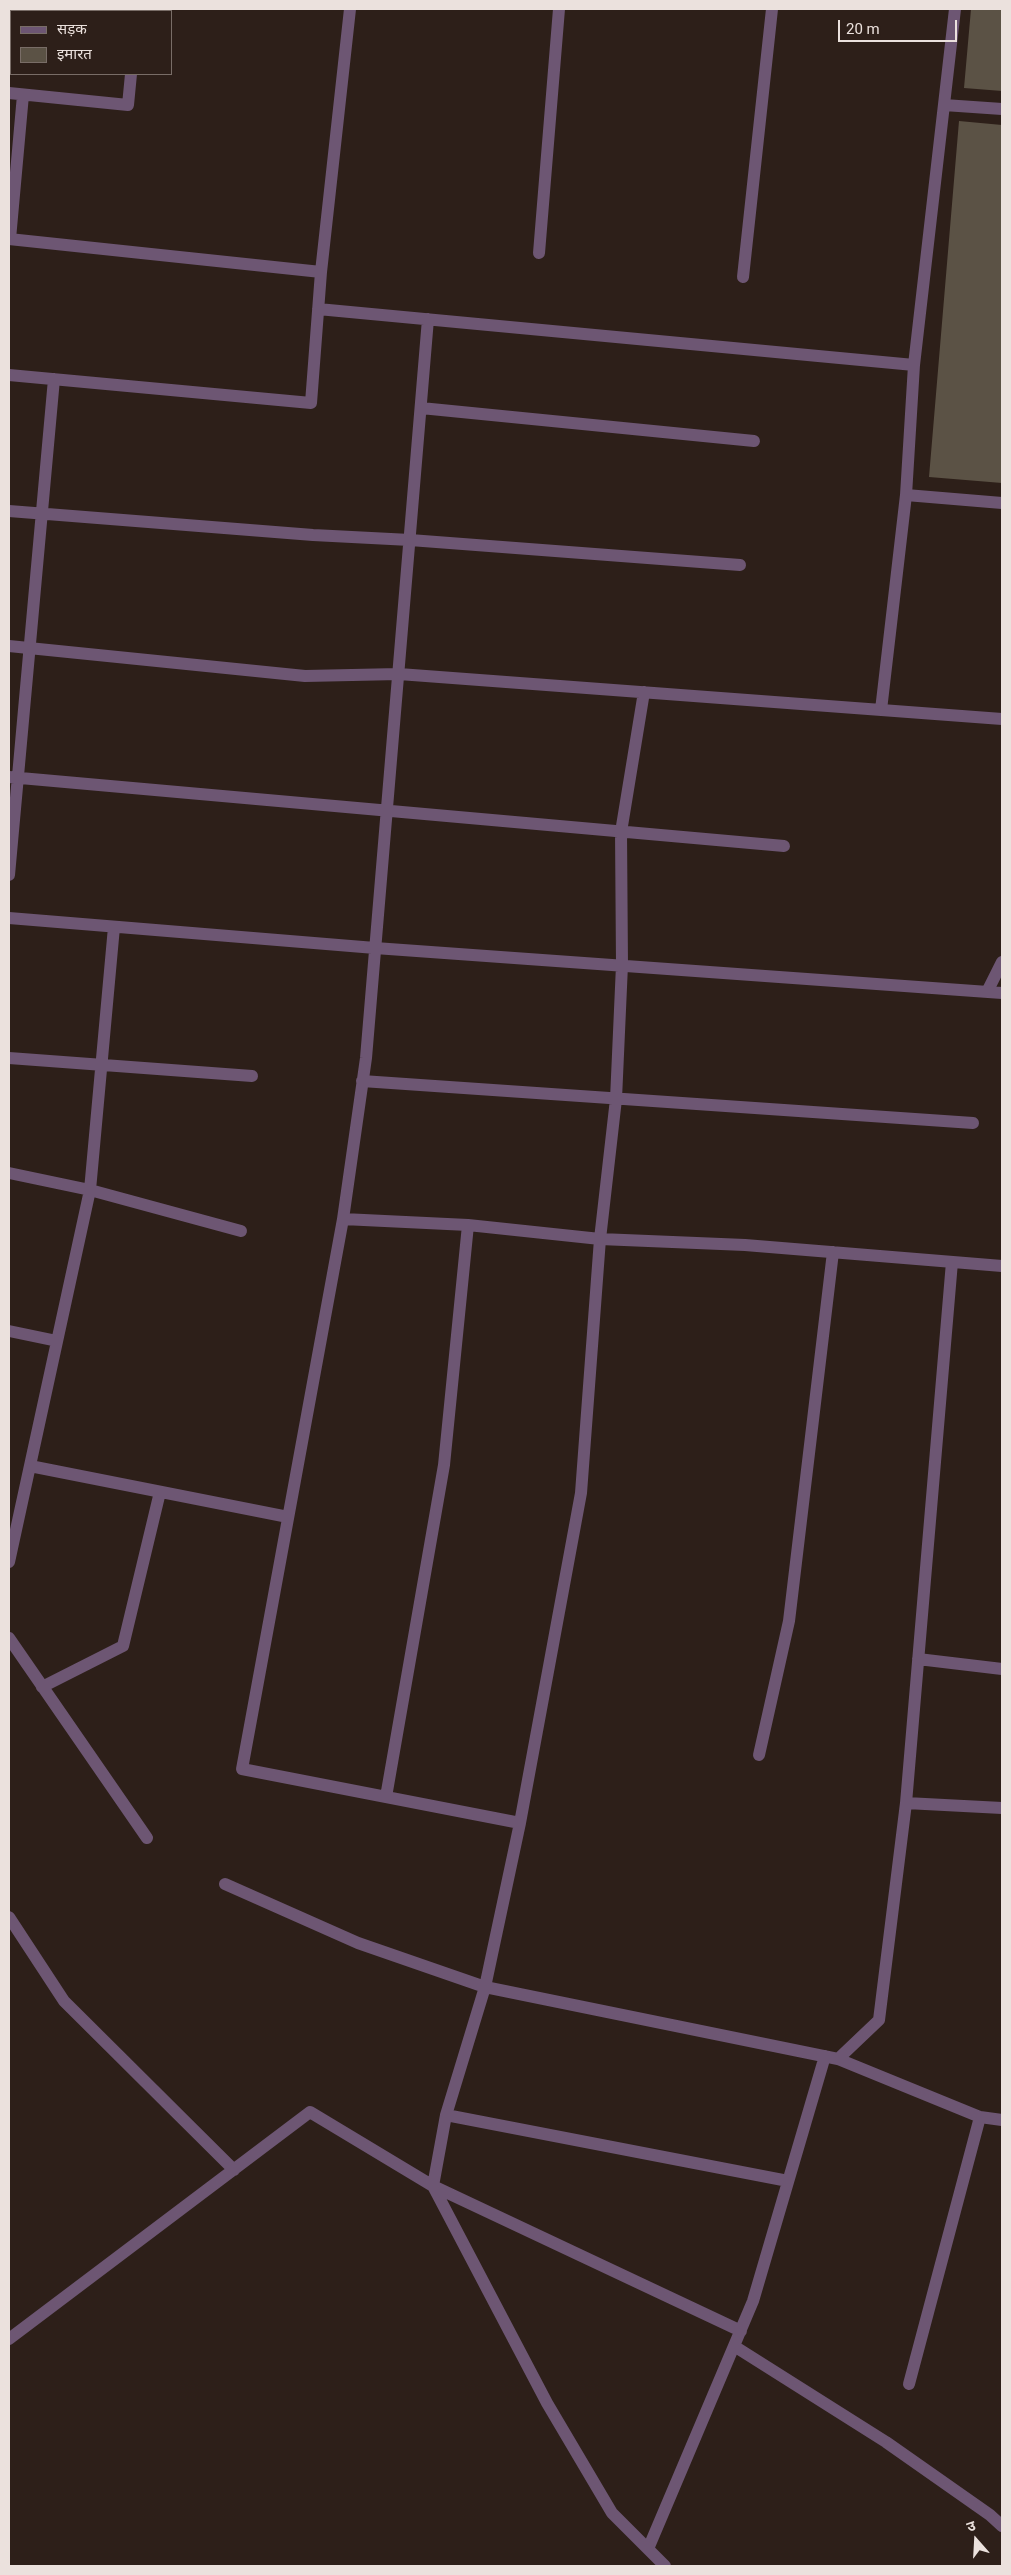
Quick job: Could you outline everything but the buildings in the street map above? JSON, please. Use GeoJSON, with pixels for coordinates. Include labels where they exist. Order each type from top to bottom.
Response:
{"type":"FeatureCollection","features":[{"type":"Feature","properties":{"kind":"street"},"geometry":{"type":"LineString","coordinates":[[9,375],[311,403],[321,272],[350,9]]}},
{"type":"Feature","properties":{"kind":"street"},"geometry":{"type":"LineString","coordinates":[[539,254],[559,9]]}},
{"type":"Feature","properties":{"kind":"street"},"geometry":{"type":"LineString","coordinates":[[743,277],[772,9]]}},
{"type":"Feature","properties":{"kind":"street"},"geometry":{"type":"LineString","coordinates":[[881,710],[906,495],[914,365],[955,9]]}},
{"type":"Feature","properties":{"kind":"street"},"geometry":{"type":"LineString","coordinates":[[9,93],[128,105],[131,75]]}},
{"type":"Feature","properties":{"kind":"street"},"geometry":{"type":"LineString","coordinates":[[23,95],[10,239],[321,272]]}},
{"type":"Feature","properties":{"kind":"street"},"geometry":{"type":"LineString","coordinates":[[944,105],[1002,109]]}},
{"type":"Feature","properties":{"kind":"street"},"geometry":{"type":"LineString","coordinates":[[318,309],[914,365]]}},
{"type":"Feature","properties":{"kind":"street"},"geometry":{"type":"LineString","coordinates":[[428,319],[399,674],[362,1081],[343,1219],[242,1769],[520,1823]]}},
{"type":"Feature","properties":{"kind":"street"},"geometry":{"type":"LineString","coordinates":[[9,876],[13,777],[29,648],[54,379]]}},
{"type":"Feature","properties":{"kind":"street"},"geometry":{"type":"LineString","coordinates":[[421,408],[754,441]]}},
{"type":"Feature","properties":{"kind":"street"},"geometry":{"type":"LineString","coordinates":[[906,495],[1002,503]]}},
{"type":"Feature","properties":{"kind":"street"},"geometry":{"type":"LineString","coordinates":[[9,511],[313,536],[410,540],[740,565]]}},
{"type":"Feature","properties":{"kind":"street"},"geometry":{"type":"LineString","coordinates":[[9,646],[305,676],[399,674],[1002,719]]}},
{"type":"Feature","properties":{"kind":"street"},"geometry":{"type":"LineString","coordinates":[[644,692],[621,832],[622,966],[616,1098],[600,1239],[580,1493],[520,1823],[485,1987],[446,2115],[433,2186],[547,2403],[612,2513],[665,2566]]}},
{"type":"Feature","properties":{"kind":"street"},"geometry":{"type":"LineString","coordinates":[[13,777],[784,846]]}},
{"type":"Feature","properties":{"kind":"street"},"geometry":{"type":"LineString","coordinates":[[9,918],[375,948],[1002,993]]}},
{"type":"Feature","properties":{"kind":"street"},"geometry":{"type":"LineString","coordinates":[[9,1562],[14,1511],[30,1466],[90,1190],[114,927]]}},
{"type":"Feature","properties":{"kind":"street"},"geometry":{"type":"LineString","coordinates":[[987,992],[1002,962]]}},
{"type":"Feature","properties":{"kind":"street"},"geometry":{"type":"LineString","coordinates":[[9,1058],[252,1076]]}},
{"type":"Feature","properties":{"kind":"street"},"geometry":{"type":"LineString","coordinates":[[362,1081],[974,1123]]}},
{"type":"Feature","properties":{"kind":"street"},"geometry":{"type":"LineString","coordinates":[[9,1173],[90,1190],[241,1231]]}},
{"type":"Feature","properties":{"kind":"street"},"geometry":{"type":"LineString","coordinates":[[343,1219],[468,1225],[600,1239],[745,1245],[1002,1266]]}},
{"type":"Feature","properties":{"kind":"street"},"geometry":{"type":"LineString","coordinates":[[386,1797],[444,1465],[468,1225]]}},
{"type":"Feature","properties":{"kind":"street"},"geometry":{"type":"LineString","coordinates":[[760,1755],[789,1621],[833,1252]]}},
{"type":"Feature","properties":{"kind":"street"},"geometry":{"type":"LineString","coordinates":[[838,2059],[879,2020],[906,1803],[952,1262]]}},
{"type":"Feature","properties":{"kind":"street"},"geometry":{"type":"LineString","coordinates":[[9,1331],[57,1341]]}},
{"type":"Feature","properties":{"kind":"street"},"geometry":{"type":"LineString","coordinates":[[30,1466],[288,1517]]}},
{"type":"Feature","properties":{"kind":"street"},"geometry":{"type":"LineString","coordinates":[[42,1687],[123,1646],[160,1492]]}},
{"type":"Feature","properties":{"kind":"street"},"geometry":{"type":"LineString","coordinates":[[9,1638],[147,1838]]}},
{"type":"Feature","properties":{"kind":"street"},"geometry":{"type":"LineString","coordinates":[[918,1659],[1002,1669]]}},
{"type":"Feature","properties":{"kind":"street"},"geometry":{"type":"LineString","coordinates":[[906,1803],[1002,1808]]}},
{"type":"Feature","properties":{"kind":"street"},"geometry":{"type":"LineString","coordinates":[[225,1884],[358,1944],[485,1987],[838,2059],[980,2117],[1002,2120]]}},
{"type":"Feature","properties":{"kind":"street"},"geometry":{"type":"LineString","coordinates":[[9,1917],[64,2000],[234,2170]]}},
{"type":"Feature","properties":{"kind":"street"},"geometry":{"type":"LineString","coordinates":[[648,2549],[753,2301],[825,2056]]}},
{"type":"Feature","properties":{"kind":"street"},"geometry":{"type":"LineString","coordinates":[[9,2339],[310,2112],[433,2186],[740,2331]]}},
{"type":"Feature","properties":{"kind":"street"},"geometry":{"type":"LineString","coordinates":[[446,2115],[788,2181]]}},
{"type":"Feature","properties":{"kind":"street"},"geometry":{"type":"LineString","coordinates":[[909,2384],[980,2117]]}},
{"type":"Feature","properties":{"kind":"street"},"geometry":{"type":"LineString","coordinates":[[734,2346],[886,2442],[990,2515],[1002,2526]]}}]}
